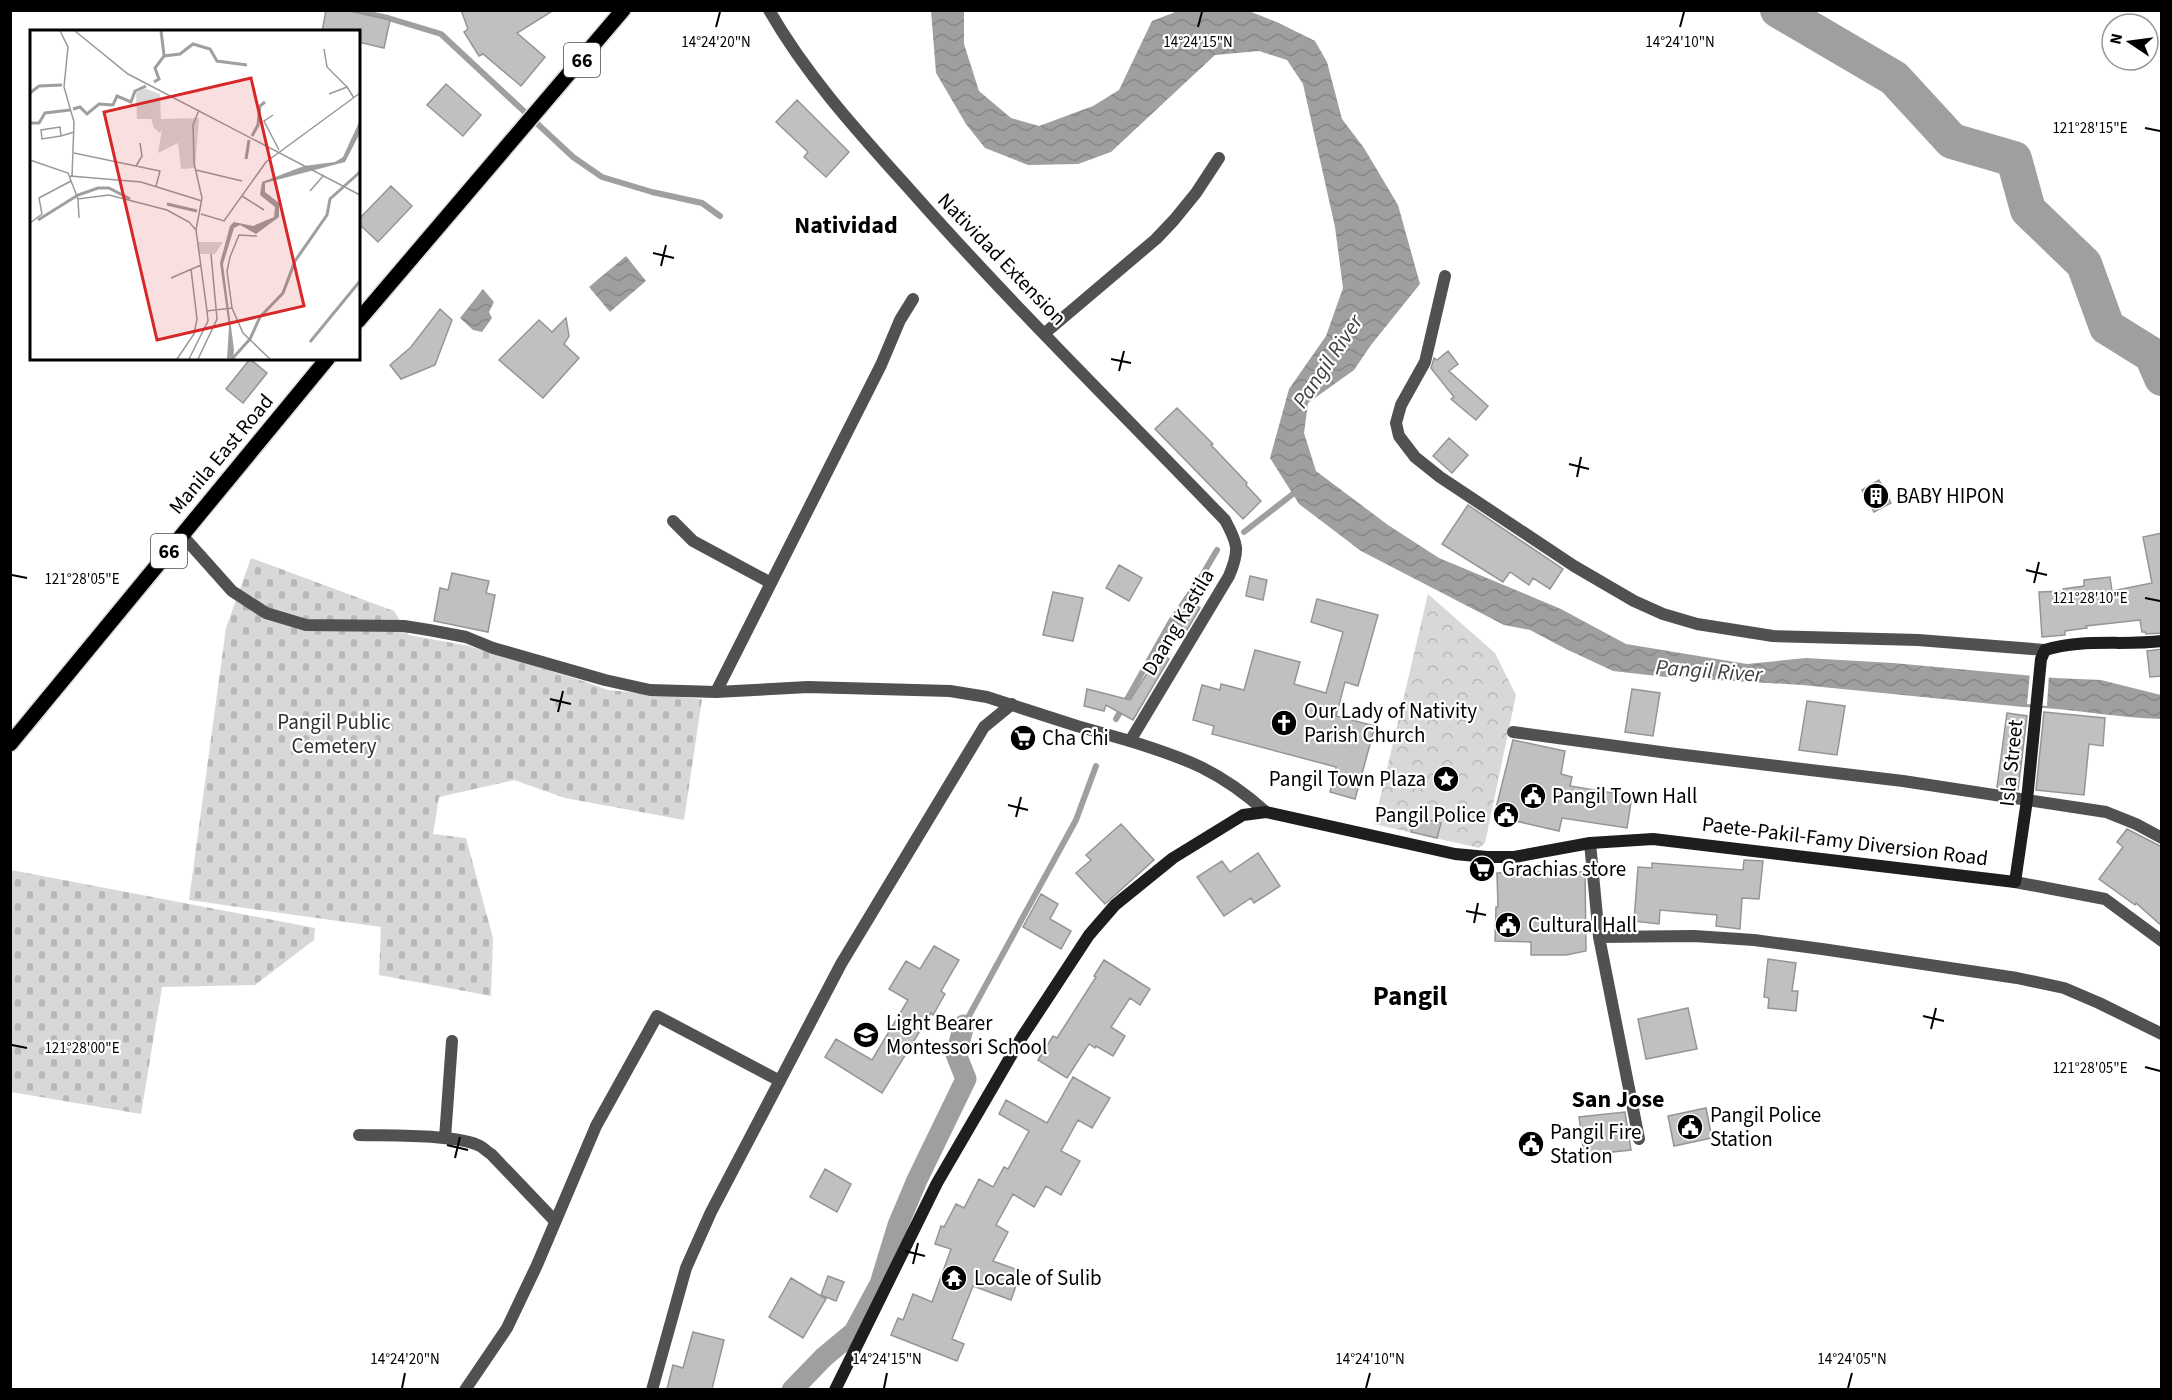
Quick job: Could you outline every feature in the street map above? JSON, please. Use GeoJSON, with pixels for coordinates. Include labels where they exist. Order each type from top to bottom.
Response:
{"type":"FeatureCollection","features":[{"type":"Feature","properties":{"kind":"main road","name":"66"},"geometry":{"type":"LineString","coordinates":[[360,319],[623,10]]}},
{"type":"Feature","properties":{"kind":"main road","name":"Manila East Road"},"geometry":{"type":"LineString","coordinates":[[10,744],[326,360]]}},
{"type":"Feature","properties":{"kind":"main road"},"geometry":{"type":"LineString","coordinates":[[2045,650],[2073,644],[2139,644],[2162,641]]}},
{"type":"Feature","properties":{"kind":"main road","name":"Isla Street"},"geometry":{"type":"LineString","coordinates":[[2015,882],[2027,800],[2040,669],[2045,650]]}},
{"type":"Feature","properties":{"kind":"main road","name":"Paete-Pakil-Famy Diversion Road"},"geometry":{"type":"LineString","coordinates":[[835,1389],[938,1183],[1022,1037],[1089,935],[1115,905],[1173,858],[1243,815],[1266,812],[1455,854],[1486,857],[1514,857],[1590,843],[1653,839],[2015,882]]}},
{"type":"Feature","properties":{"kind":"street","name":"Natividad Extension"},"geometry":{"type":"LineString","coordinates":[[770,10],[789,44],[839,110],[954,239],[1225,519]]}},
{"type":"Feature","properties":{"kind":"street"},"geometry":{"type":"LineString","coordinates":[[1045,333],[1156,239],[1196,194],[1219,158]]}},
{"type":"Feature","properties":{"kind":"street"},"geometry":{"type":"LineString","coordinates":[[1445,276],[1425,362],[1398,414],[1396,423],[1400,436],[1415,458],[1440,477],[1574,566],[1634,601],[1663,614],[1697,624],[1773,636],[1918,640],[2045,650]]}},
{"type":"Feature","properties":{"kind":"street"},"geometry":{"type":"LineString","coordinates":[[716,692],[881,365],[900,320],[913,299]]}},
{"type":"Feature","properties":{"kind":"street","name":"Daang Kastila"},"geometry":{"type":"LineString","coordinates":[[1130,741],[1229,576],[1238,555],[1236,540],[1225,519]]}},
{"type":"Feature","properties":{"kind":"street"},"geometry":{"type":"LineString","coordinates":[[673,521],[693,541],[771,583]]}},
{"type":"Feature","properties":{"kind":"street"},"geometry":{"type":"LineString","coordinates":[[182,535],[232,591],[266,613],[306,625],[404,626],[429,630],[466,637],[493,648],[624,685],[650,690],[716,692],[808,687],[915,690],[978,695],[1191,761],[1223,778],[1266,812]]}},
{"type":"Feature","properties":{"kind":"street"},"geometry":{"type":"LineString","coordinates":[[652,1389],[686,1268],[711,1212],[841,964],[984,727],[1012,704]]}},
{"type":"Feature","properties":{"kind":"street"},"geometry":{"type":"LineString","coordinates":[[1513,732],[1811,769],[2106,812],[2162,838]]}},
{"type":"Feature","properties":{"kind":"street"},"geometry":{"type":"LineString","coordinates":[[1590,843],[1599,937],[1639,1139]]}},
{"type":"Feature","properties":{"kind":"street"},"geometry":{"type":"LineString","coordinates":[[2015,882],[2105,899],[2162,941]]}},
{"type":"Feature","properties":{"kind":"street"},"geometry":{"type":"LineString","coordinates":[[1599,937],[1694,936],[1754,940],[2017,978],[2064,988],[2162,1034]]}},
{"type":"Feature","properties":{"kind":"street"},"geometry":{"type":"LineString","coordinates":[[465,1389],[507,1328],[537,1265],[596,1126],[657,1016],[780,1081]]}},
{"type":"Feature","properties":{"kind":"street"},"geometry":{"type":"LineString","coordinates":[[444,1138],[452,1041]]}},
{"type":"Feature","properties":{"kind":"street"},"geometry":{"type":"LineString","coordinates":[[359,1135],[444,1138],[479,1146],[491,1154],[555,1221]]}},
{"type":"Feature","properties":{"kind":"green space","name":"Pangil Public Cemetery"},"geometry":{"type":"Polygon","coordinates":[[[251,558],[394,611],[409,635],[469,646],[608,690],[702,699],[684,820],[565,798],[514,780],[439,797],[433,834],[466,838],[493,938],[491,996],[379,975],[381,927],[189,900],[226,628],[251,558]]]}},
{"type":"Feature","properties":{"kind":"green space"},"geometry":{"type":"Polygon","coordinates":[[[1428,594],[1495,653],[1516,695],[1485,843],[1479,848],[1374,824],[1428,594]]]}},
{"type":"Feature","properties":{"kind":"green space"},"geometry":{"type":"Polygon","coordinates":[[[11,870],[315,928],[314,940],[255,985],[162,987],[141,1114],[11,1092],[11,870]]]}},
{"type":"Feature","properties":{"kind":"water","name":"Pangil River"},"geometry":{"type":"Polygon","coordinates":[[[931,11],[964,11],[964,44],[979,91],[1011,118],[1039,126],[1093,106],[1119,90],[1152,21],[1178,11],[1249,11],[1279,23],[1315,41],[1327,62],[1342,119],[1364,148],[1398,205],[1420,284],[1354,370],[1308,403],[1304,433],[1316,471],[1388,525],[1439,558],[1561,609],[1626,644],[1747,664],[1806,658],[2101,680],[2161,695],[2161,719],[1802,685],[1666,677],[1613,671],[1530,630],[1504,625],[1361,551],[1299,504],[1270,458],[1289,389],[1326,336],[1343,288],[1335,227],[1303,84],[1287,60],[1259,51],[1215,55],[1111,152],[1078,164],[1028,165],[985,148],[966,124],[936,73],[931,11]]]}},
{"type":"Feature","properties":{"kind":"water"},"geometry":{"type":"Polygon","coordinates":[[[626,256],[646,281],[610,312],[589,287],[626,256]]]}},
{"type":"Feature","properties":{"kind":"water"},"geometry":{"type":"Polygon","coordinates":[[[483,289],[494,302],[489,312],[492,318],[482,332],[473,330],[460,318],[483,289]]]}},
{"type":"Feature","properties":{"kind":"pier"},"geometry":{"type":"Polygon","coordinates":[[[2030,673],[2049,674],[2047,706],[2027,704],[2030,673]]]}},
{"type":"Feature","properties":{"kind":"building"},"geometry":{"type":"Polygon","coordinates":[[[326,10],[345,10],[390,20],[384,48],[360,42],[360,30],[322,30],[326,10]]]}},
{"type":"Feature","properties":{"kind":"building"},"geometry":{"type":"Polygon","coordinates":[[[461,10],[554,10],[517,33],[545,57],[521,86],[483,54],[479,56],[464,32],[468,29],[461,10]]]}},
{"type":"Feature","properties":{"kind":"building"},"geometry":{"type":"Polygon","coordinates":[[[446,84],[481,115],[463,136],[427,105],[446,84]]]}},
{"type":"Feature","properties":{"kind":"building"},"geometry":{"type":"Polygon","coordinates":[[[797,100],[849,152],[826,177],[804,157],[808,152],[776,122],[797,100]]]}},
{"type":"Feature","properties":{"kind":"building"},"geometry":{"type":"Polygon","coordinates":[[[391,186],[412,206],[378,242],[360,225],[360,218],[391,186]]]}},
{"type":"Feature","properties":{"kind":"building"},"geometry":{"type":"Polygon","coordinates":[[[440,309],[452,320],[435,365],[401,379],[390,365],[411,347],[440,309]]]}},
{"type":"Feature","properties":{"kind":"building"},"geometry":{"type":"Polygon","coordinates":[[[566,318],[569,336],[564,344],[579,358],[543,398],[499,360],[539,320],[552,332],[566,318]]]}},
{"type":"Feature","properties":{"kind":"building"},"geometry":{"type":"Polygon","coordinates":[[[1448,351],[1458,364],[1449,371],[1488,406],[1476,420],[1451,399],[1454,397],[1431,368],[1434,358],[1437,360],[1448,351]]]}},
{"type":"Feature","properties":{"kind":"building"},"geometry":{"type":"Polygon","coordinates":[[[249,360],[267,373],[243,403],[226,389],[249,360]]]}},
{"type":"Feature","properties":{"kind":"building"},"geometry":{"type":"Polygon","coordinates":[[[1177,408],[1213,444],[1211,445],[1261,501],[1243,519],[1155,429],[1177,408]]]}},
{"type":"Feature","properties":{"kind":"building"},"geometry":{"type":"Polygon","coordinates":[[[1449,438],[1468,455],[1452,473],[1433,456],[1449,438]]]}},
{"type":"Feature","properties":{"kind":"building","name":"BABY HIPON"},"geometry":{"type":"Polygon","coordinates":[[[1879,480],[1891,503],[1874,512],[1862,490],[1879,480]]]}},
{"type":"Feature","properties":{"kind":"building"},"geometry":{"type":"Polygon","coordinates":[[[1468,505],[1563,569],[1550,589],[1533,578],[1529,585],[1510,572],[1503,582],[1442,544],[1468,505]]]}},
{"type":"Feature","properties":{"kind":"building"},"geometry":{"type":"Polygon","coordinates":[[[2162,533],[2162,633],[2142,632],[2140,620],[2086,626],[2087,628],[2065,631],[2065,635],[2042,637],[2039,592],[2063,591],[2063,589],[2084,586],[2084,580],[2110,577],[2112,591],[2152,583],[2143,537],[2162,533]]]}},
{"type":"Feature","properties":{"kind":"building"},"geometry":{"type":"Polygon","coordinates":[[[1119,565],[1142,578],[1129,601],[1106,588],[1119,565]]]}},
{"type":"Feature","properties":{"kind":"building"},"geometry":{"type":"Polygon","coordinates":[[[452,573],[489,581],[486,593],[495,595],[488,632],[434,621],[440,588],[448,590],[452,573]]]}},
{"type":"Feature","properties":{"kind":"building"},"geometry":{"type":"Polygon","coordinates":[[[1250,576],[1267,580],[1263,600],[1246,596],[1250,576]]]}},
{"type":"Feature","properties":{"kind":"building"},"geometry":{"type":"Polygon","coordinates":[[[1053,592],[1083,598],[1073,641],[1043,635],[1053,592]]]}},
{"type":"Feature","properties":{"kind":"building","name":"Our Lady of Nativity Parish Church"},"geometry":{"type":"Polygon","coordinates":[[[1317,599],[1378,615],[1358,686],[1345,682],[1336,716],[1375,726],[1355,799],[1330,792],[1336,767],[1212,734],[1214,726],[1193,720],[1202,685],[1220,690],[1221,684],[1244,690],[1255,650],[1300,662],[1294,684],[1326,693],[1343,632],[1311,622],[1317,599]]]}},
{"type":"Feature","properties":{"kind":"building"},"geometry":{"type":"Polygon","coordinates":[[[1188,600],[1200,608],[1187,630],[1173,620],[1188,600]]]}},
{"type":"Feature","properties":{"kind":"building"},"geometry":{"type":"Polygon","coordinates":[[[2162,649],[2162,676],[2150,677],[2147,651],[2162,649]]]}},
{"type":"Feature","properties":{"kind":"building"},"geometry":{"type":"Polygon","coordinates":[[[1160,653],[1169,659],[1133,720],[1106,705],[1104,711],[1084,706],[1087,689],[1130,700],[1160,653]]]}},
{"type":"Feature","properties":{"kind":"building"},"geometry":{"type":"Polygon","coordinates":[[[1632,689],[1660,693],[1653,736],[1625,732],[1632,689]]]}},
{"type":"Feature","properties":{"kind":"building"},"geometry":{"type":"Polygon","coordinates":[[[1807,701],[1845,706],[1837,755],[1799,750],[1807,701]]]}},
{"type":"Feature","properties":{"kind":"building"},"geometry":{"type":"Polygon","coordinates":[[[2044,712],[2105,718],[2103,746],[2089,744],[2084,795],[2036,790],[2044,712]]]}},
{"type":"Feature","properties":{"kind":"building"},"geometry":{"type":"Polygon","coordinates":[[[2007,713],[2027,716],[2018,790],[1997,787],[2007,713]]]}},
{"type":"Feature","properties":{"kind":"building","name":"Pangil Town Hall"},"geometry":{"type":"Polygon","coordinates":[[[1513,740],[1565,751],[1561,774],[1572,777],[1570,786],[1632,796],[1627,828],[1562,818],[1559,831],[1494,816],[1513,740]]]}},
{"type":"Feature","properties":{"kind":"building"},"geometry":{"type":"Polygon","coordinates":[[[1415,817],[1441,823],[1437,838],[1411,832],[1415,817]]]}},
{"type":"Feature","properties":{"kind":"building"},"geometry":{"type":"Polygon","coordinates":[[[1121,824],[1154,860],[1105,904],[1076,873],[1091,860],[1086,855],[1121,824]]]}},
{"type":"Feature","properties":{"kind":"building"},"geometry":{"type":"Polygon","coordinates":[[[2127,829],[2162,847],[2162,926],[2136,903],[2135,905],[2099,879],[2123,847],[2117,842],[2127,829]]]}},
{"type":"Feature","properties":{"kind":"building"},"geometry":{"type":"Polygon","coordinates":[[[1258,853],[1280,886],[1254,903],[1251,898],[1224,916],[1197,877],[1222,861],[1230,872],[1258,853]]]}},
{"type":"Feature","properties":{"kind":"building"},"geometry":{"type":"Polygon","coordinates":[[[1744,860],[1763,861],[1759,899],[1742,898],[1740,929],[1716,926],[1717,915],[1660,910],[1659,924],[1634,921],[1638,867],[1652,868],[1652,863],[1743,870],[1744,860]]]}},
{"type":"Feature","properties":{"kind":"building"},"geometry":{"type":"Polygon","coordinates":[[[1585,872],[1586,951],[1566,955],[1531,955],[1531,942],[1495,941],[1496,907],[1498,907],[1497,873],[1585,872]]]}},
{"type":"Feature","properties":{"kind":"building"},"geometry":{"type":"Polygon","coordinates":[[[1041,894],[1058,904],[1050,919],[1071,931],[1061,949],[1023,927],[1041,894]]]}},
{"type":"Feature","properties":{"kind":"building"},"geometry":{"type":"Polygon","coordinates":[[[934,946],[959,960],[941,991],[945,994],[933,1015],[931,1013],[882,1093],[825,1057],[836,1039],[872,1060],[908,1000],[889,989],[906,961],[920,969],[934,946]]]}},
{"type":"Feature","properties":{"kind":"building"},"geometry":{"type":"Polygon","coordinates":[[[1768,959],[1796,963],[1792,991],[1798,991],[1796,1011],[1768,1008],[1769,998],[1764,997],[1768,959]]]}},
{"type":"Feature","properties":{"kind":"building"},"geometry":{"type":"Polygon","coordinates":[[[1104,960],[1150,989],[1140,1005],[1130,998],[1111,1027],[1125,1036],[1113,1056],[1089,1044],[1067,1078],[1038,1060],[1053,1036],[1057,1038],[1096,977],[1094,976],[1104,960]]]}},
{"type":"Feature","properties":{"kind":"building"},"geometry":{"type":"Polygon","coordinates":[[[1688,1008],[1697,1049],[1646,1059],[1638,1019],[1688,1008]]]}},
{"type":"Feature","properties":{"kind":"building"},"geometry":{"type":"Polygon","coordinates":[[[1073,1077],[1110,1098],[1092,1128],[1078,1120],[1061,1151],[1080,1161],[1061,1195],[1046,1186],[1034,1207],[1013,1194],[996,1225],[1008,1232],[993,1261],[1021,1271],[1011,1300],[973,1286],[952,1339],[964,1344],[957,1361],[891,1335],[898,1318],[903,1320],[913,1294],[932,1302],[951,1249],[935,1244],[941,1226],[944,1227],[956,1204],[964,1208],[979,1179],[993,1187],[1004,1167],[1008,1169],[1029,1131],[999,1114],[1006,1100],[1047,1123],[1073,1077]]]}},
{"type":"Feature","properties":{"kind":"building","name":"Pangil Police Station"},"geometry":{"type":"Polygon","coordinates":[[[1706,1108],[1712,1138],[1674,1146],[1668,1116],[1706,1108]]]}},
{"type":"Feature","properties":{"kind":"building"},"geometry":{"type":"Polygon","coordinates":[[[1625,1112],[1631,1150],[1584,1155],[1579,1117],[1625,1112]]]}},
{"type":"Feature","properties":{"kind":"building"},"geometry":{"type":"Polygon","coordinates":[[[825,1169],[851,1184],[837,1212],[810,1197],[825,1169]]]}},
{"type":"Feature","properties":{"kind":"building"},"geometry":{"type":"Polygon","coordinates":[[[828,1276],[844,1282],[836,1301],[821,1295],[828,1276]]]}},
{"type":"Feature","properties":{"kind":"building"},"geometry":{"type":"Polygon","coordinates":[[[791,1278],[826,1299],[803,1338],[769,1317],[791,1278]]]}},
{"type":"Feature","properties":{"kind":"building"},"geometry":{"type":"Polygon","coordinates":[[[693,1332],[724,1340],[712,1389],[667,1389],[673,1365],[683,1368],[693,1332]]]}},
{"type":"Feature","properties":{"kind":"waterway"},"geometry":{"type":"LineString","coordinates":[[350,10],[388,18],[441,34],[573,157],[602,177],[652,192],[702,203],[720,216]]}},
{"type":"Feature","properties":{"kind":"waterway"},"geometry":{"type":"LineString","coordinates":[[1778,10],[1894,78],[1952,141],[2014,159],[2028,210],[2084,264],[2107,327],[2152,355],[2162,378]]}},
{"type":"Feature","properties":{"kind":"waterway"},"geometry":{"type":"LineString","coordinates":[[1244,532],[1298,490]]}},
{"type":"Feature","properties":{"kind":"waterway"},"geometry":{"type":"LineString","coordinates":[[1116,719],[1170,623],[1217,550]]}},
{"type":"Feature","properties":{"kind":"waterway"},"geometry":{"type":"LineString","coordinates":[[964,1025],[1076,820],[1096,766]]}},
{"type":"Feature","properties":{"kind":"waterway"},"geometry":{"type":"LineString","coordinates":[[792,1390],[824,1357],[854,1332],[880,1284],[898,1225],[966,1079],[956,1054],[964,1025]]}},
{"type":"Feature","properties":{"kind":"place","name":"BABY HIPON"},"geometry":{"type":"Point","coordinates":[1876,496]}},
{"type":"Feature","properties":{"kind":"place","name":"Our Lady of Nativity Parish Church"},"geometry":{"type":"Point","coordinates":[1284,723]}},
{"type":"Feature","properties":{"kind":"place","name":"Cha Chi"},"geometry":{"type":"Point","coordinates":[1023,738]}},
{"type":"Feature","properties":{"kind":"place","name":"Pangil Town Plaza"},"geometry":{"type":"Point","coordinates":[1446,779]}},
{"type":"Feature","properties":{"kind":"place","name":"Pangil Town Hall"},"geometry":{"type":"Point","coordinates":[1533,796]}},
{"type":"Feature","properties":{"kind":"place","name":"Pangil Police"},"geometry":{"type":"Point","coordinates":[1506,815]}},
{"type":"Feature","properties":{"kind":"place","name":"Grachias store"},"geometry":{"type":"Point","coordinates":[1482,869]}},
{"type":"Feature","properties":{"kind":"place","name":"Cultural Hall"},"geometry":{"type":"Point","coordinates":[1508,925]}},
{"type":"Feature","properties":{"kind":"place","name":"Light Bearer Montessori School"},"geometry":{"type":"Point","coordinates":[866,1035]}},
{"type":"Feature","properties":{"kind":"place","name":"Pangil Police Station"},"geometry":{"type":"Point","coordinates":[1690,1127]}},
{"type":"Feature","properties":{"kind":"place","name":"Pangil Fire Station"},"geometry":{"type":"Point","coordinates":[1531,1144]}},
{"type":"Feature","properties":{"kind":"place","name":"Locale of Sulib"},"geometry":{"type":"Point","coordinates":[954,1278]}},
{"type":"Feature","properties":{"kind":"district","name":"Natividad"},"geometry":{"type":"Point","coordinates":[846,225]}},
{"type":"Feature","properties":{"kind":"district","name":"Pangil"},"geometry":{"type":"Point","coordinates":[1410,996]}},
{"type":"Feature","properties":{"kind":"district","name":"San Jose"},"geometry":{"type":"Point","coordinates":[1618,1099]}}]}
